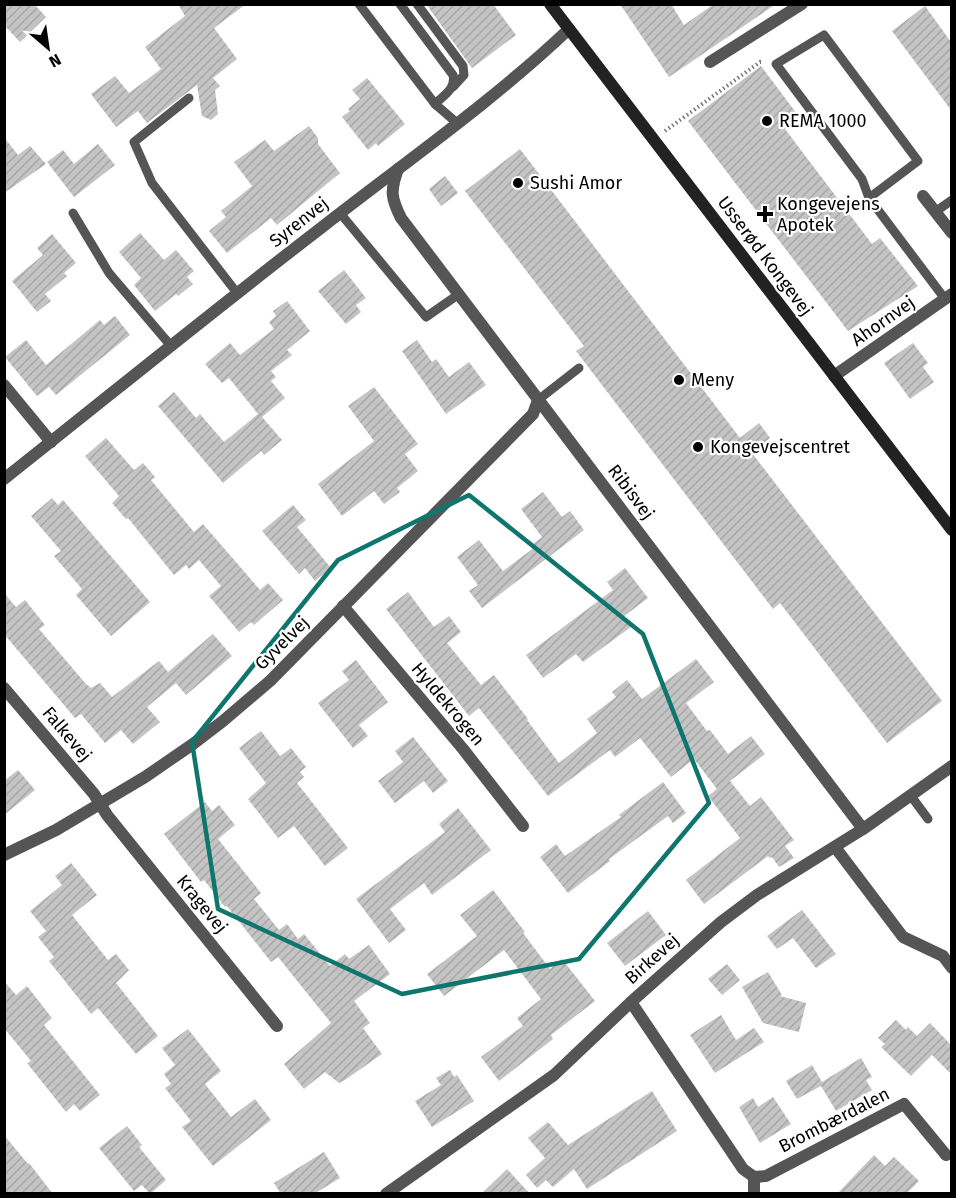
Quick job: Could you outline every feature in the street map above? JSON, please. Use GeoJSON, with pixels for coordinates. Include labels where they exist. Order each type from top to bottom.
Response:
{"type":"FeatureCollection","features":[{"type":"Feature","properties":{"kind":"main road","name":"Usserød Kongevej"},"geometry":{"type":"LineString","coordinates":[[550,4],[951,530]]}},
{"type":"Feature","properties":{"kind":"street"},"geometry":{"type":"LineString","coordinates":[[710,62],[802,4]]}},
{"type":"Feature","properties":{"kind":"street","name":"Syrenvej"},"geometry":{"type":"LineString","coordinates":[[4,479],[237,293],[457,123],[540,56],[569,29]]}},
{"type":"Feature","properties":{"kind":"street","name":"Ribisvej"},"geometry":{"type":"LineString","coordinates":[[398,169],[391,186],[393,202],[401,218],[863,829]]}},
{"type":"Feature","properties":{"kind":"street"},"geometry":{"type":"LineString","coordinates":[[923,196],[951,233]]}},
{"type":"Feature","properties":{"kind":"street","name":"Ahornvej"},"geometry":{"type":"LineString","coordinates":[[834,376],[948,296]]}},
{"type":"Feature","properties":{"kind":"street"},"geometry":{"type":"LineString","coordinates":[[4,386],[51,442]]}},
{"type":"Feature","properties":{"kind":"street","name":"Gyvelvej"},"geometry":{"type":"LineString","coordinates":[[4,855],[56,830],[145,777],[223,721],[270,681],[533,414],[538,400]]}},
{"type":"Feature","properties":{"kind":"street","name":"Hyldekrogen"},"geometry":{"type":"LineString","coordinates":[[343,606],[463,749],[523,826]]}},
{"type":"Feature","properties":{"kind":"street","name":"Falkevej"},"geometry":{"type":"LineString","coordinates":[[4,688],[100,804]]}},
{"type":"Feature","properties":{"kind":"street","name":"Birkevej"},"geometry":{"type":"LineString","coordinates":[[391,1192],[554,1076],[631,1002],[721,922],[757,895],[863,829],[951,766]]}},
{"type":"Feature","properties":{"kind":"street","name":"Kragevej"},"geometry":{"type":"LineString","coordinates":[[100,804],[277,1026]]}},
{"type":"Feature","properties":{"kind":"street"},"geometry":{"type":"LineString","coordinates":[[836,847],[903,938],[943,956],[951,968]]}},
{"type":"Feature","properties":{"kind":"street"},"geometry":{"type":"LineString","coordinates":[[631,1002],[743,1169],[754,1177],[754,1194]]}},
{"type":"Feature","properties":{"kind":"street","name":"Brombærdalen"},"geometry":{"type":"LineString","coordinates":[[754,1177],[766,1176],[904,1104],[946,1155]]}},
{"type":"Feature","properties":{"kind":"lane"},"geometry":{"type":"LineString","coordinates":[[359,4],[435,104],[457,123]]}},
{"type":"Feature","properties":{"kind":"lane"},"geometry":{"type":"LineString","coordinates":[[400,4],[453,75],[453,87]]}},
{"type":"Feature","properties":{"kind":"lane"},"geometry":{"type":"LineString","coordinates":[[417,4],[463,66],[465,75],[435,104]]}},
{"type":"Feature","properties":{"kind":"lane"},"geometry":{"type":"LineString","coordinates":[[869,198],[918,161],[824,35],[776,64],[862,179],[869,198],[948,296]]}},
{"type":"Feature","properties":{"kind":"lane"},"geometry":{"type":"LineString","coordinates":[[189,98],[134,142],[152,183],[237,293]]}},
{"type":"Feature","properties":{"kind":"lane"},"geometry":{"type":"LineString","coordinates":[[935,212],[951,200]]}},
{"type":"Feature","properties":{"kind":"lane"},"geometry":{"type":"LineString","coordinates":[[73,213],[109,273],[171,346]]}},
{"type":"Feature","properties":{"kind":"lane"},"geometry":{"type":"LineString","coordinates":[[340,213],[426,317],[459,294]]}},
{"type":"Feature","properties":{"kind":"lane"},"geometry":{"type":"LineString","coordinates":[[538,400],[579,368]]}},
{"type":"Feature","properties":{"kind":"lane"},"geometry":{"type":"LineString","coordinates":[[911,796],[928,819]]}},
{"type":"Feature","properties":{"kind":"path"},"geometry":{"type":"LineString","coordinates":[[654,140],[760,62],[776,64]]}},
{"type":"Feature","properties":{"kind":"highlighted area"},"geometry":{"type":"Polygon","coordinates":[[[469,495],[643,634],[709,803],[579,959],[402,994],[218,909],[192,742],[338,560],[469,495]]]}},
{"type":"Feature","properties":{"kind":"building"},"geometry":{"type":"Polygon","coordinates":[[[4,4],[34,4],[46,17],[20,42],[4,25],[4,4]]]}},
{"type":"Feature","properties":{"kind":"building"},"geometry":{"type":"Polygon","coordinates":[[[178,4],[246,4],[214,28],[237,59],[213,78],[220,86],[215,90],[218,114],[211,120],[202,116],[197,85],[147,123],[138,111],[116,127],[91,94],[115,76],[129,93],[161,69],[145,47],[185,16],[178,4]]]}},
{"type":"Feature","properties":{"kind":"building"},"geometry":{"type":"Polygon","coordinates":[[[426,4],[493,4],[516,35],[472,68],[426,4]]]}},
{"type":"Feature","properties":{"kind":"building"},"geometry":{"type":"Polygon","coordinates":[[[620,4],[671,4],[684,25],[714,4],[776,4],[669,77],[620,4]]]}},
{"type":"Feature","properties":{"kind":"building"},"geometry":{"type":"Polygon","coordinates":[[[925,6],[951,42],[951,110],[892,31],[925,6]]]}},
{"type":"Feature","properties":{"kind":"building"},"geometry":{"type":"Polygon","coordinates":[[[761,66],[800,118],[785,129],[872,244],[880,238],[918,286],[848,331],[688,121],[761,66]]]}},
{"type":"Feature","properties":{"kind":"building"},"geometry":{"type":"Polygon","coordinates":[[[367,78],[405,124],[378,146],[376,143],[368,150],[342,117],[360,99],[352,90],[367,78]]]}},
{"type":"Feature","properties":{"kind":"building"},"geometry":{"type":"Polygon","coordinates":[[[309,126],[318,138],[318,144],[340,173],[277,225],[271,218],[227,253],[209,231],[226,217],[221,211],[252,186],[234,162],[265,140],[274,151],[309,126]]]}},
{"type":"Feature","properties":{"kind":"building"},"geometry":{"type":"Polygon","coordinates":[[[4,137],[18,155],[30,146],[46,164],[4,193],[4,137]]]}},
{"type":"Feature","properties":{"kind":"building"},"geometry":{"type":"Polygon","coordinates":[[[98,144],[115,165],[74,197],[47,162],[63,150],[74,164],[98,144]]]}},
{"type":"Feature","properties":{"kind":"building","name":"Kongevejscentret"},"geometry":{"type":"Polygon","coordinates":[[[520,149],[740,438],[759,423],[770,438],[752,453],[942,701],[887,743],[780,603],[773,609],[576,351],[584,346],[465,191],[520,149]]]}},
{"type":"Feature","properties":{"kind":"building"},"geometry":{"type":"Polygon","coordinates":[[[445,176],[458,193],[441,206],[429,189],[445,176]]]}},
{"type":"Feature","properties":{"kind":"building"},"geometry":{"type":"Polygon","coordinates":[[[140,233],[164,260],[176,250],[194,271],[187,277],[193,284],[155,311],[134,285],[141,278],[119,252],[140,233]]]}},
{"type":"Feature","properties":{"kind":"building"},"geometry":{"type":"Polygon","coordinates":[[[52,234],[76,263],[64,273],[67,276],[45,294],[51,301],[37,312],[12,281],[43,255],[37,248],[52,234]]]}},
{"type":"Feature","properties":{"kind":"building"},"geometry":{"type":"Polygon","coordinates":[[[344,270],[366,298],[356,305],[361,312],[346,324],[318,291],[344,270]]]}},
{"type":"Feature","properties":{"kind":"building"},"geometry":{"type":"Polygon","coordinates":[[[287,301],[310,331],[287,350],[292,355],[271,371],[276,377],[271,381],[285,398],[262,417],[282,440],[264,455],[261,451],[223,483],[158,406],[174,392],[196,418],[200,414],[224,442],[258,414],[229,378],[222,383],[205,364],[230,343],[240,355],[274,329],[269,322],[276,316],[273,311],[287,301]]]}},
{"type":"Feature","properties":{"kind":"building"},"geometry":{"type":"Polygon","coordinates":[[[115,316],[130,335],[56,395],[49,387],[37,396],[5,357],[26,340],[46,365],[100,320],[104,325],[115,316]]]}},
{"type":"Feature","properties":{"kind":"building"},"geometry":{"type":"Polygon","coordinates":[[[417,340],[432,362],[436,359],[449,377],[469,362],[486,385],[446,414],[402,351],[417,340]]]}},
{"type":"Feature","properties":{"kind":"building"},"geometry":{"type":"Polygon","coordinates":[[[913,343],[928,363],[923,367],[934,382],[910,399],[884,363],[913,343]]]}},
{"type":"Feature","properties":{"kind":"building"},"geometry":{"type":"Polygon","coordinates":[[[374,387],[418,444],[405,454],[418,471],[397,488],[400,492],[384,504],[374,491],[342,516],[318,484],[374,441],[348,406],[374,387]]]}},
{"type":"Feature","properties":{"kind":"building"},"geometry":{"type":"Polygon","coordinates":[[[106,438],[134,470],[143,463],[155,477],[151,480],[194,532],[203,524],[260,590],[268,583],[283,600],[254,625],[251,622],[239,632],[209,596],[221,586],[199,560],[189,569],[186,565],[174,575],[128,518],[126,519],[112,503],[119,496],[85,456],[106,438]]]}},
{"type":"Feature","properties":{"kind":"building"},"geometry":{"type":"Polygon","coordinates":[[[543,492],[562,517],[570,511],[584,530],[482,608],[469,591],[478,585],[457,557],[479,540],[503,571],[535,547],[533,544],[542,537],[521,509],[543,492]]]}},
{"type":"Feature","properties":{"kind":"building"},"geometry":{"type":"Polygon","coordinates":[[[52,498],[58,505],[63,500],[150,602],[111,636],[76,595],[82,589],[54,556],[61,551],[31,516],[52,498]]]}},
{"type":"Feature","properties":{"kind":"building"},"geometry":{"type":"Polygon","coordinates":[[[293,505],[306,520],[297,527],[331,568],[315,581],[305,568],[299,574],[262,531],[293,505]]]}},
{"type":"Feature","properties":{"kind":"building"},"geometry":{"type":"Polygon","coordinates":[[[625,568],[648,598],[623,617],[631,627],[583,662],[576,654],[543,678],[526,655],[613,590],[607,582],[625,568]]]}},
{"type":"Feature","properties":{"kind":"building"},"geometry":{"type":"Polygon","coordinates":[[[408,592],[434,627],[449,616],[461,632],[447,643],[481,685],[494,675],[559,763],[597,733],[587,719],[616,697],[612,692],[627,680],[642,699],[696,659],[714,682],[686,703],[728,754],[751,736],[765,754],[730,781],[750,806],[761,797],[794,840],[785,846],[794,858],[779,867],[772,857],[768,856],[704,904],[686,880],[740,838],[708,796],[717,789],[694,759],[671,777],[640,738],[615,757],[610,750],[548,796],[479,708],[469,716],[386,609],[408,592]]]}},
{"type":"Feature","properties":{"kind":"building"},"geometry":{"type":"Polygon","coordinates":[[[4,593],[16,607],[25,600],[45,625],[39,629],[86,684],[91,688],[100,683],[112,697],[159,661],[168,672],[213,634],[232,656],[186,695],[176,683],[147,707],[160,722],[133,744],[121,730],[105,743],[81,714],[75,718],[4,634],[4,593]]]}},
{"type":"Feature","properties":{"kind":"building"},"geometry":{"type":"Polygon","coordinates":[[[356,660],[388,702],[359,725],[368,736],[353,748],[318,703],[349,680],[342,671],[356,660]]]}},
{"type":"Feature","properties":{"kind":"building"},"geometry":{"type":"Polygon","coordinates":[[[261,731],[280,756],[291,748],[306,767],[300,772],[304,777],[297,783],[348,848],[325,866],[294,826],[278,838],[248,799],[266,783],[239,748],[261,731]]]}},
{"type":"Feature","properties":{"kind":"building"},"geometry":{"type":"Polygon","coordinates":[[[413,737],[448,781],[433,793],[424,781],[395,803],[378,781],[403,762],[395,751],[413,737]]]}},
{"type":"Feature","properties":{"kind":"building"},"geometry":{"type":"Polygon","coordinates":[[[18,770],[35,790],[4,815],[4,781],[18,770]]]}},
{"type":"Feature","properties":{"kind":"building"},"geometry":{"type":"Polygon","coordinates":[[[663,782],[686,813],[673,823],[668,816],[609,859],[610,861],[568,893],[540,857],[556,844],[565,856],[621,817],[619,815],[663,782]]]}},
{"type":"Feature","properties":{"kind":"building"},"geometry":{"type":"Polygon","coordinates":[[[205,802],[212,811],[219,805],[235,825],[218,839],[261,893],[254,899],[279,930],[287,924],[298,939],[304,934],[330,966],[345,954],[349,959],[369,945],[390,974],[354,1001],[370,1023],[363,1028],[382,1054],[339,1083],[325,1072],[304,1089],[284,1064],[331,1023],[278,957],[271,962],[227,906],[225,907],[204,880],[201,882],[164,834],[205,802]]]}},
{"type":"Feature","properties":{"kind":"building"},"geometry":{"type":"Polygon","coordinates":[[[458,808],[491,850],[432,895],[424,883],[390,909],[406,930],[389,943],[356,899],[445,832],[439,824],[458,808]]]}},
{"type":"Feature","properties":{"kind":"building"},"geometry":{"type":"Polygon","coordinates":[[[71,863],[97,895],[72,915],[108,960],[116,954],[129,970],[116,983],[158,1036],[136,1054],[98,1008],[91,1014],[49,961],[54,957],[38,937],[46,931],[30,911],[62,885],[55,876],[71,863]]]}},
{"type":"Feature","properties":{"kind":"building"},"geometry":{"type":"Polygon","coordinates":[[[493,890],[550,969],[562,959],[595,1001],[551,1035],[553,1039],[499,1081],[481,1057],[523,1026],[517,1018],[541,999],[504,950],[444,996],[427,974],[477,936],[460,915],[493,890]]]}},
{"type":"Feature","properties":{"kind":"building"},"geometry":{"type":"Polygon","coordinates":[[[802,910],[836,954],[816,968],[793,938],[777,949],[767,936],[802,910]]]}},
{"type":"Feature","properties":{"kind":"building"},"geometry":{"type":"Polygon","coordinates":[[[648,911],[666,935],[625,966],[607,943],[648,911]]]}},
{"type":"Feature","properties":{"kind":"building"},"geometry":{"type":"Polygon","coordinates":[[[727,964],[740,980],[722,995],[708,979],[727,964]]]}},
{"type":"Feature","properties":{"kind":"building"},"geometry":{"type":"Polygon","coordinates":[[[768,972],[782,995],[780,996],[806,1003],[799,1032],[763,1023],[742,987],[768,972]]]}},
{"type":"Feature","properties":{"kind":"building"},"geometry":{"type":"Polygon","coordinates":[[[4,981],[16,995],[27,986],[52,1018],[44,1025],[100,1095],[80,1111],[74,1104],[66,1112],[27,1063],[31,1061],[4,1028],[4,981]]]}},
{"type":"Feature","properties":{"kind":"building"},"geometry":{"type":"Polygon","coordinates":[[[721,1015],[736,1040],[754,1028],[764,1042],[715,1073],[690,1035],[721,1015]]]}},
{"type":"Feature","properties":{"kind":"building"},"geometry":{"type":"Polygon","coordinates":[[[896,1020],[906,1030],[908,1027],[917,1036],[930,1023],[951,1045],[951,1074],[932,1055],[911,1076],[881,1047],[885,1044],[878,1038],[896,1020]]]}},
{"type":"Feature","properties":{"kind":"building"},"geometry":{"type":"Polygon","coordinates":[[[188,1029],[221,1071],[205,1084],[231,1117],[255,1099],[271,1120],[213,1166],[182,1127],[191,1121],[165,1088],[171,1084],[164,1074],[175,1065],[162,1048],[188,1029]]]}},
{"type":"Feature","properties":{"kind":"building"},"geometry":{"type":"Polygon","coordinates":[[[861,1058],[872,1077],[866,1080],[872,1090],[836,1111],[821,1086],[797,1099],[786,1081],[812,1065],[822,1082],[861,1058]]]}},
{"type":"Feature","properties":{"kind":"building"},"geometry":{"type":"Polygon","coordinates":[[[450,1070],[454,1077],[457,1075],[474,1101],[432,1127],[415,1101],[441,1085],[436,1078],[450,1070]]]}},
{"type":"Feature","properties":{"kind":"building"},"geometry":{"type":"Polygon","coordinates":[[[652,1091],[677,1131],[587,1189],[574,1169],[553,1187],[546,1180],[537,1188],[526,1175],[545,1158],[528,1138],[548,1122],[568,1145],[652,1091]]]}},
{"type":"Feature","properties":{"kind":"building"},"geometry":{"type":"Polygon","coordinates":[[[773,1097],[791,1124],[760,1143],[739,1107],[753,1098],[758,1107],[773,1097]]]}},
{"type":"Feature","properties":{"kind":"building"},"geometry":{"type":"Polygon","coordinates":[[[127,1126],[142,1145],[139,1147],[166,1180],[150,1194],[142,1185],[134,1191],[99,1148],[127,1126]]]}},
{"type":"Feature","properties":{"kind":"building"},"geometry":{"type":"Polygon","coordinates":[[[4,1135],[29,1163],[53,1194],[4,1194],[4,1135]]]}},
{"type":"Feature","properties":{"kind":"building"},"geometry":{"type":"Polygon","coordinates":[[[324,1152],[340,1178],[314,1194],[281,1194],[274,1183],[324,1152]]]}},
{"type":"Feature","properties":{"kind":"building"},"geometry":{"type":"Polygon","coordinates":[[[874,1155],[885,1166],[894,1157],[919,1181],[906,1194],[837,1194],[874,1155]]]}},
{"type":"Feature","properties":{"kind":"building"},"geometry":{"type":"Polygon","coordinates":[[[507,1169],[530,1194],[481,1194],[507,1169]]]}},
{"type":"Feature","properties":{"kind":"place","name":"REMA 1000"},"geometry":{"type":"Point","coordinates":[767,121]}},
{"type":"Feature","properties":{"kind":"place","name":"Sushi Amor"},"geometry":{"type":"Point","coordinates":[518,183]}},
{"type":"Feature","properties":{"kind":"place","name":"Kongevejens Apotek"},"geometry":{"type":"Point","coordinates":[765,214]}},
{"type":"Feature","properties":{"kind":"place","name":"Meny"},"geometry":{"type":"Point","coordinates":[679,380]}},
{"type":"Feature","properties":{"kind":"place","name":"Kongevejscentret"},"geometry":{"type":"Point","coordinates":[698,447]}}]}
